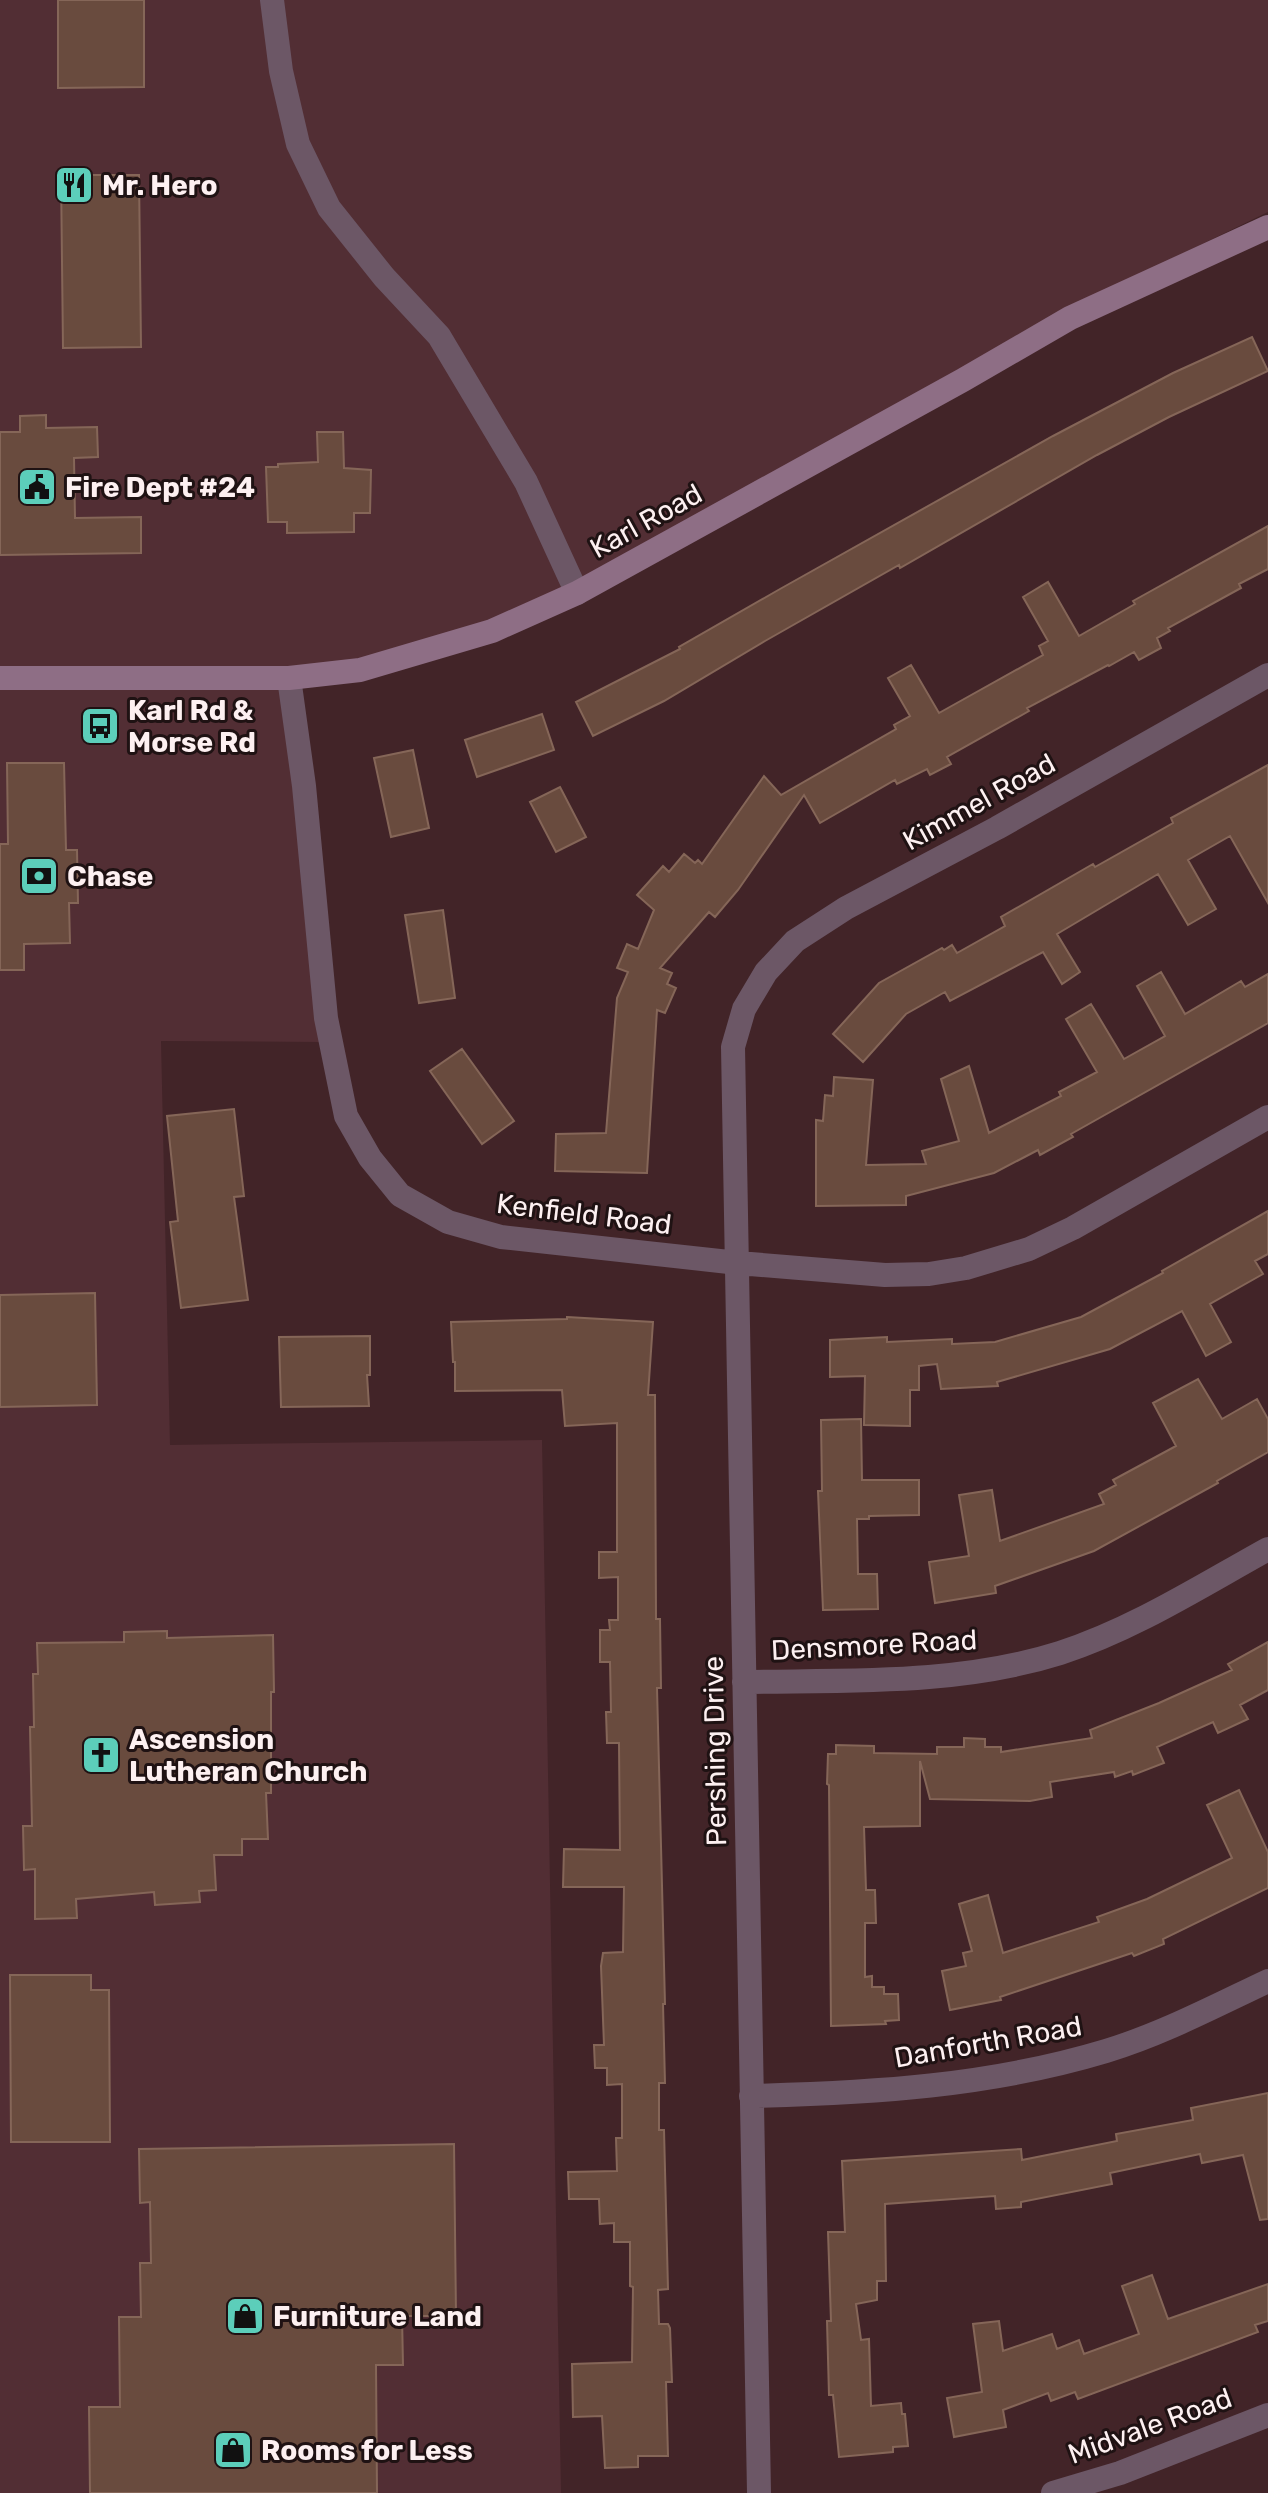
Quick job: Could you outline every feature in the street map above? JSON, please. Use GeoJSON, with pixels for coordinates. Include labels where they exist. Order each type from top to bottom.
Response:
{"type":"FeatureCollection","features":[{"type":"Feature","properties":{"kind":"main road","name":"Karl Road"},"geometry":{"type":"LineString","coordinates":[[0,678],[289,678],[360,670],[492,631],[577,593],[1070,318],[1268,227]]}},
{"type":"Feature","properties":{"kind":"street"},"geometry":{"type":"LineString","coordinates":[[272,0],[281,71],[298,144],[329,208],[384,277],[439,336],[526,482],[577,593]]}},
{"type":"Feature","properties":{"kind":"street","name":"Kimmel Road"},"geometry":{"type":"LineString","coordinates":[[744,1009],[766,972],[795,941],[846,908],[997,828],[1268,675]]}},
{"type":"Feature","properties":{"kind":"street","name":"Kenfield Road"},"geometry":{"type":"LineString","coordinates":[[289,678],[304,786],[328,1030],[346,1116],[370,1158],[400,1195],[448,1222],[501,1237],[738,1263],[885,1275],[929,1274],[966,1268],[1029,1249],[1073,1228],[1268,1117]]}},
{"type":"Feature","properties":{"kind":"street","name":"Pershing Drive"},"geometry":{"type":"LineString","coordinates":[[744,1009],[733,1047],[759,2493]]}},
{"type":"Feature","properties":{"kind":"street","name":"Densmore Road"},"geometry":{"type":"LineString","coordinates":[[744,1682],[913,1678],[991,1670],[1059,1653],[1117,1632],[1268,1549]]}},
{"type":"Feature","properties":{"kind":"street","name":"Danforth Road"},"geometry":{"type":"LineString","coordinates":[[751,2096],[884,2092],[1032,2071],[1109,2050],[1187,2019],[1268,1981]]}},
{"type":"Feature","properties":{"kind":"street","name":"Midvale Road"},"geometry":{"type":"LineString","coordinates":[[1053,2493],[1120,2473],[1268,2415]]}},
{"type":"Feature","properties":{"kind":"shaded area"},"geometry":{"type":"Polygon","coordinates":[[[0,0],[1268,0],[1268,212],[1085,301],[496,630],[281,685],[322,1042],[161,1041],[170,1445],[542,1440],[561,2493],[0,2493],[0,0]]]}},
{"type":"Feature","properties":{"kind":"building"},"geometry":{"type":"Polygon","coordinates":[[[58,0],[144,0],[144,87],[58,88],[58,0]]]}},
{"type":"Feature","properties":{"kind":"building"},"geometry":{"type":"Polygon","coordinates":[[[61,175],[139,175],[141,347],[63,348],[61,175]]]}},
{"type":"Feature","properties":{"kind":"building"},"geometry":{"type":"Polygon","coordinates":[[[1252,337],[1268,371],[1097,455],[664,701],[593,736],[576,702],[680,649],[780,589],[1053,436],[1173,373],[1252,337]]]}},
{"type":"Feature","properties":{"kind":"building","name":"Fire Dept #24"},"geometry":{"type":"Polygon","coordinates":[[[46,415],[46,428],[97,427],[98,457],[74,458],[75,518],[141,517],[141,553],[0,555],[0,432],[20,432],[20,416],[46,415]]]}},
{"type":"Feature","properties":{"kind":"building"},"geometry":{"type":"Polygon","coordinates":[[[317,432],[343,432],[344,468],[371,470],[370,513],[354,513],[354,532],[287,533],[287,522],[268,522],[266,467],[318,462],[317,432]]]}},
{"type":"Feature","properties":{"kind":"building"},"geometry":{"type":"Polygon","coordinates":[[[1268,526],[1268,569],[1239,584],[1241,588],[1168,628],[1170,631],[1157,638],[1161,648],[1139,660],[1134,652],[1108,665],[1027,708],[1029,711],[947,757],[951,764],[930,775],[927,769],[897,784],[895,780],[820,823],[804,795],[738,890],[715,917],[709,912],[660,968],[672,973],[667,984],[676,988],[665,1013],[657,1010],[647,1173],[555,1171],[556,1134],[606,1133],[617,998],[628,972],[617,968],[627,944],[638,949],[654,910],[637,895],[663,866],[669,872],[684,854],[695,863],[698,860],[702,864],[764,776],[781,795],[896,729],[894,725],[910,716],[888,678],[911,665],[939,713],[1043,655],[1039,646],[1048,641],[1023,597],[1048,582],[1079,636],[1135,604],[1133,601],[1268,526]]]}},
{"type":"Feature","properties":{"kind":"building"},"geometry":{"type":"Polygon","coordinates":[[[542,714],[554,750],[477,777],[465,740],[542,714]]]}},
{"type":"Feature","properties":{"kind":"building"},"geometry":{"type":"Polygon","coordinates":[[[413,750],[429,828],[391,837],[374,758],[413,750]]]}},
{"type":"Feature","properties":{"kind":"building","name":"Chase"},"geometry":{"type":"Polygon","coordinates":[[[7,763],[64,763],[66,850],[77,850],[78,903],[69,903],[70,943],[24,944],[24,970],[0,970],[0,844],[8,844],[7,763]]]}},
{"type":"Feature","properties":{"kind":"building"},"geometry":{"type":"Polygon","coordinates":[[[1268,765],[1268,903],[1230,836],[1188,860],[1216,909],[1188,925],[1158,874],[1057,934],[1080,972],[1062,984],[1043,952],[950,1001],[945,992],[906,1014],[863,1062],[833,1034],[879,983],[942,948],[944,950],[952,945],[957,953],[1005,926],[1001,917],[1173,823],[1171,818],[1268,765]]]}},
{"type":"Feature","properties":{"kind":"building"},"geometry":{"type":"Polygon","coordinates":[[[560,787],[586,837],[556,852],[530,802],[560,787]]]}},
{"type":"Feature","properties":{"kind":"building"},"geometry":{"type":"Polygon","coordinates":[[[443,910],[455,998],[419,1003],[405,915],[443,910]]]}},
{"type":"Feature","properties":{"kind":"building"},"geometry":{"type":"Polygon","coordinates":[[[1161,972],[1185,1014],[1241,981],[1245,987],[1268,974],[1268,1023],[1071,1134],[1073,1137],[1040,1155],[1038,1150],[994,1173],[906,1196],[906,1205],[816,1206],[816,1120],[823,1121],[825,1095],[833,1096],[834,1077],[873,1080],[866,1165],[926,1164],[922,1151],[959,1141],[941,1079],[969,1066],[989,1133],[1061,1096],[1059,1092],[1097,1072],[1066,1019],[1091,1004],[1124,1059],[1165,1036],[1137,986],[1161,972]]]}},
{"type":"Feature","properties":{"kind":"building"},"geometry":{"type":"Polygon","coordinates":[[[462,1049],[514,1121],[482,1144],[430,1071],[462,1049]]]}},
{"type":"Feature","properties":{"kind":"building"},"geometry":{"type":"Polygon","coordinates":[[[234,1109],[244,1196],[234,1197],[248,1300],[181,1308],[170,1222],[178,1221],[167,1116],[234,1109]]]}},
{"type":"Feature","properties":{"kind":"building"},"geometry":{"type":"Polygon","coordinates":[[[1268,1211],[1268,1254],[1255,1261],[1263,1274],[1210,1304],[1231,1342],[1206,1356],[1182,1311],[1110,1349],[997,1382],[998,1386],[941,1389],[937,1364],[919,1366],[919,1390],[910,1390],[910,1426],[864,1425],[865,1376],[830,1377],[830,1340],[887,1337],[887,1342],[952,1339],[952,1344],[995,1342],[1081,1317],[1268,1211]]]}},
{"type":"Feature","properties":{"kind":"building"},"geometry":{"type":"Polygon","coordinates":[[[95,1293],[97,1405],[0,1407],[0,1295],[95,1293]]]}},
{"type":"Feature","properties":{"kind":"building"},"geometry":{"type":"Polygon","coordinates":[[[567,1317],[653,1322],[648,1395],[655,1395],[656,1619],[660,1619],[661,1688],[657,1688],[665,2004],[665,2083],[659,2083],[659,2130],[664,2130],[668,2289],[658,2290],[659,2324],[668,2324],[670,2328],[672,2382],[666,2382],[668,2456],[638,2456],[638,2467],[605,2468],[602,2416],[573,2417],[572,2364],[632,2362],[633,2287],[630,2286],[630,2242],[614,2242],[614,2223],[600,2224],[599,2199],[569,2199],[568,2172],[617,2171],[616,2138],[622,2138],[622,2084],[607,2085],[607,2068],[595,2068],[594,2045],[604,2045],[603,1953],[623,1952],[624,1887],[563,1887],[564,1849],[620,1850],[619,1743],[607,1743],[606,1712],[611,1712],[610,1662],[600,1662],[600,1630],[610,1630],[609,1620],[618,1620],[618,1577],[599,1578],[599,1552],[617,1552],[617,1423],[565,1426],[562,1390],[455,1391],[453,1362],[451,1322],[567,1317]]]}},
{"type":"Feature","properties":{"kind":"building"},"geometry":{"type":"Polygon","coordinates":[[[370,1336],[370,1375],[367,1375],[369,1406],[281,1407],[279,1337],[370,1336]]]}},
{"type":"Feature","properties":{"kind":"building"},"geometry":{"type":"Polygon","coordinates":[[[1198,1379],[1222,1419],[1257,1399],[1268,1419],[1268,1452],[1094,1551],[995,1586],[996,1593],[935,1603],[929,1562],[969,1556],[959,1495],[992,1490],[1000,1541],[1104,1504],[1099,1494],[1116,1485],[1113,1480],[1176,1446],[1153,1403],[1198,1379]]]}},
{"type":"Feature","properties":{"kind":"building"},"geometry":{"type":"Polygon","coordinates":[[[861,1419],[862,1480],[919,1480],[919,1515],[857,1519],[858,1574],[877,1574],[878,1609],[823,1610],[818,1491],[822,1491],[821,1420],[861,1419]]]}},
{"type":"Feature","properties":{"kind":"building","name":"Ascension Lutheran Church"},"geometry":{"type":"Polygon","coordinates":[[[167,1631],[167,1638],[273,1635],[271,1793],[266,1793],[268,1839],[242,1839],[242,1855],[214,1855],[216,1890],[199,1891],[200,1902],[155,1905],[154,1892],[76,1899],[77,1918],[35,1919],[35,1869],[24,1870],[23,1826],[32,1826],[30,1727],[34,1727],[33,1674],[38,1674],[37,1643],[124,1642],[124,1632],[167,1631]]]}},
{"type":"Feature","properties":{"kind":"building"},"geometry":{"type":"Polygon","coordinates":[[[1268,1642],[1268,1690],[1240,1705],[1248,1719],[1218,1733],[1213,1722],[1157,1747],[1164,1763],[1133,1775],[1132,1771],[1115,1777],[1114,1772],[1050,1782],[1052,1797],[1030,1801],[930,1799],[920,1761],[920,1826],[864,1827],[866,1890],[875,1890],[876,1923],[865,1923],[865,1977],[872,1976],[872,1987],[884,1987],[884,1994],[898,1994],[899,2020],[885,2021],[886,2024],[831,2026],[827,1784],[828,1754],[836,1754],[836,1745],[874,1746],[874,1753],[937,1754],[937,1747],[964,1747],[964,1738],[985,1739],[985,1747],[1001,1747],[1001,1752],[1092,1738],[1090,1730],[1232,1670],[1228,1664],[1268,1642]]]}},
{"type":"Feature","properties":{"kind":"building"},"geometry":{"type":"Polygon","coordinates":[[[1239,1790],[1268,1852],[1268,1888],[1163,1939],[1164,1944],[1134,1956],[1132,1953],[1000,1997],[1001,2000],[950,2010],[942,1971],[966,1966],[963,1953],[972,1951],[959,1904],[988,1895],[1003,1953],[1099,1922],[1097,1917],[1147,1899],[1232,1858],[1207,1805],[1239,1790]]]}},
{"type":"Feature","properties":{"kind":"building"},"geometry":{"type":"Polygon","coordinates":[[[10,1975],[91,1975],[91,1990],[109,1990],[110,2142],[11,2142],[10,1975]]]}},
{"type":"Feature","properties":{"kind":"building"},"geometry":{"type":"Polygon","coordinates":[[[1268,2093],[1268,2219],[1260,2220],[1243,2155],[1202,2163],[1200,2154],[1110,2173],[1112,2184],[1021,2202],[1021,2207],[996,2209],[995,2196],[885,2204],[886,2281],[877,2281],[877,2300],[856,2304],[861,2340],[869,2339],[871,2406],[901,2403],[908,2446],[893,2447],[893,2452],[839,2457],[833,2395],[829,2395],[827,2321],[831,2321],[828,2232],[845,2232],[842,2161],[1021,2149],[1022,2160],[1117,2141],[1116,2134],[1193,2120],[1191,2108],[1268,2093]]]}},
{"type":"Feature","properties":{"kind":"building"},"geometry":{"type":"Polygon","coordinates":[[[454,2144],[456,2316],[402,2316],[403,2365],[376,2365],[377,2493],[90,2493],[89,2407],[120,2407],[119,2317],[141,2317],[140,2263],[151,2263],[150,2202],[140,2203],[139,2149],[454,2144]]]}},
{"type":"Feature","properties":{"kind":"building"},"geometry":{"type":"Polygon","coordinates":[[[1152,2275],[1168,2319],[1268,2284],[1268,2321],[1255,2325],[1258,2332],[1078,2399],[1075,2392],[1051,2401],[1048,2393],[1003,2410],[1006,2427],[954,2437],[947,2398],[982,2392],[973,2324],[999,2321],[1003,2351],[1052,2334],[1057,2349],[1079,2340],[1084,2354],[1139,2334],[1122,2286],[1152,2275]]]}},
{"type":"Feature","properties":{"kind":"place","name":"Mr. Hero"},"geometry":{"type":"Point","coordinates":[74,185]}},
{"type":"Feature","properties":{"kind":"place","name":"Fire Dept #24"},"geometry":{"type":"Point","coordinates":[37,487]}},
{"type":"Feature","properties":{"kind":"place","name":"Karl Rd & Morse Rd"},"geometry":{"type":"Point","coordinates":[100,726]}},
{"type":"Feature","properties":{"kind":"place","name":"Chase"},"geometry":{"type":"Point","coordinates":[39,876]}},
{"type":"Feature","properties":{"kind":"place","name":"Ascension Lutheran Church"},"geometry":{"type":"Point","coordinates":[101,1755]}},
{"type":"Feature","properties":{"kind":"place","name":"Furniture Land"},"geometry":{"type":"Point","coordinates":[245,2316]}},
{"type":"Feature","properties":{"kind":"place","name":"Rooms for Less"},"geometry":{"type":"Point","coordinates":[233,2450]}}]}
